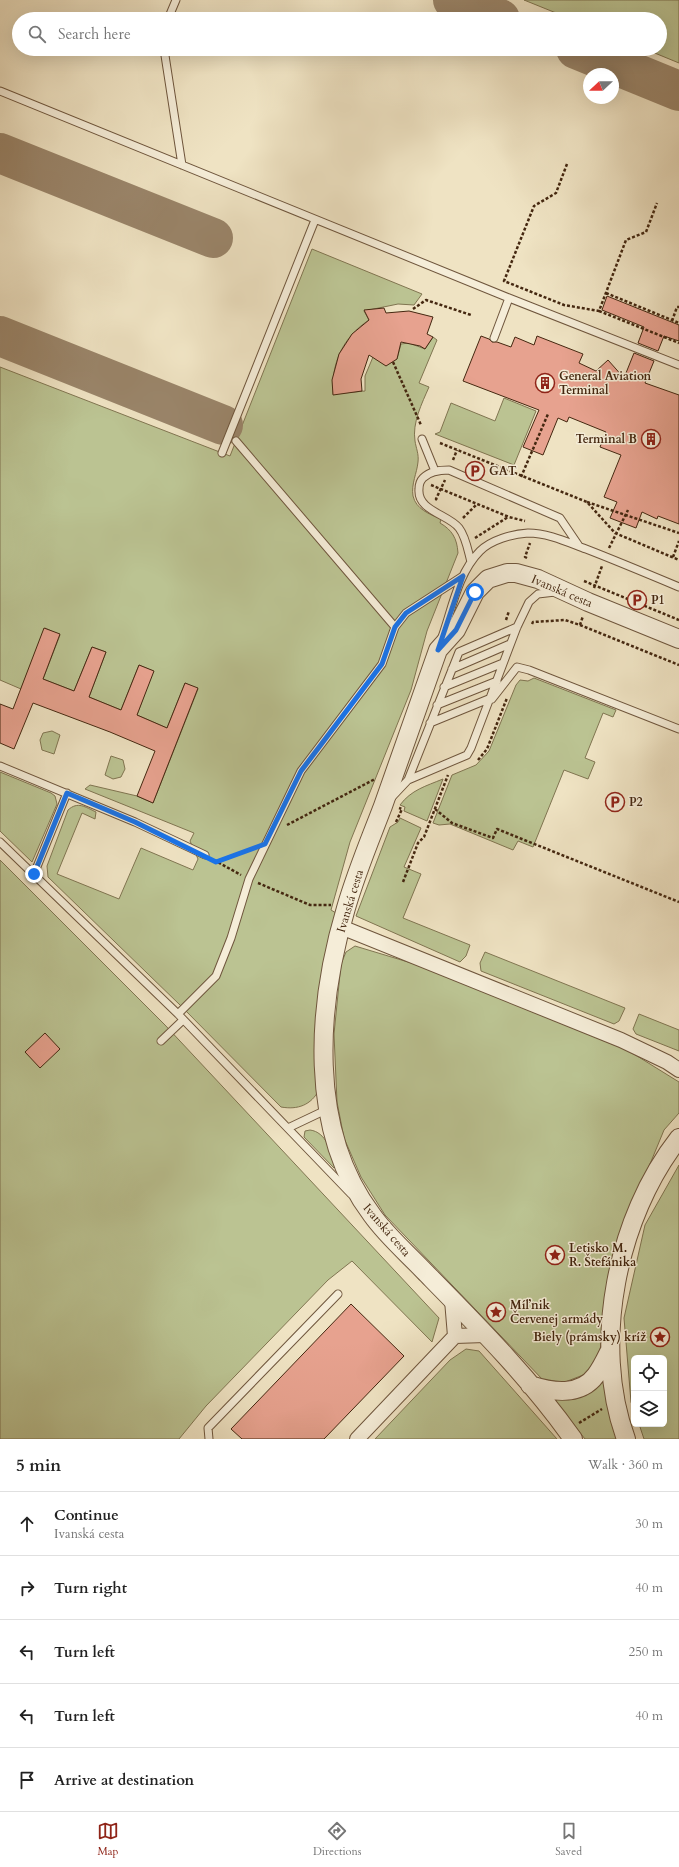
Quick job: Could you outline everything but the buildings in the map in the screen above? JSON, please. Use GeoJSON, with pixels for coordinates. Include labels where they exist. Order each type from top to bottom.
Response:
{"type":"FeatureCollection","features":[{"type":"Feature","properties":{"kind":"street","name":"Ivanská cesta"},"geometry":{"type":"LineString","coordinates":[[574,1432],[485,1335],[372,1216],[350,1179],[334,1135],[328,1109],[325,1067],[326,1018],[333,958],[346,907],[438,650],[456,630],[475,592],[488,579],[507,573],[516,573],[538,579],[679,639]]}},
{"type":"Feature","properties":{"kind":"street"},"geometry":{"type":"LineString","coordinates":[[341,927],[621,1040],[667,1062],[679,1070]]}},
{"type":"Feature","properties":{"kind":"street"},"geometry":{"type":"LineString","coordinates":[[626,1439],[616,1404],[610,1350],[614,1300],[623,1251],[639,1203],[660,1165],[679,1138]]}},
{"type":"Feature","properties":{"kind":"street"},"geometry":{"type":"LineString","coordinates":[[452,1300],[456,1336]]}},
{"type":"Feature","properties":{"kind":"street"},"geometry":{"type":"LineString","coordinates":[[357,1439],[456,1336],[485,1335]]}},
{"type":"Feature","properties":{"kind":"street"},"geometry":{"type":"LineString","coordinates":[[530,1385],[550,1391],[568,1391],[579,1387],[590,1381],[596,1375],[610,1350]]}},
{"type":"Feature","properties":{"kind":"lane"},"geometry":{"type":"LineString","coordinates":[[171,12],[176,0]]}},
{"type":"Feature","properties":{"kind":"lane"},"geometry":{"type":"LineString","coordinates":[[165,56],[182,165]]}},
{"type":"Feature","properties":{"kind":"lane"},"geometry":{"type":"LineString","coordinates":[[0,91],[315,220],[679,365]]}},
{"type":"Feature","properties":{"kind":"lane"},"geometry":{"type":"LineString","coordinates":[[222,453],[315,220]]}},
{"type":"Feature","properties":{"kind":"lane"},"geometry":{"type":"LineString","coordinates":[[494,338],[509,298]]}},
{"type":"Feature","properties":{"kind":"lane"},"geometry":{"type":"LineString","coordinates":[[422,439],[434,471]]}},
{"type":"Feature","properties":{"kind":"lane"},"geometry":{"type":"LineString","coordinates":[[236,440],[395,627]]}},
{"type":"Feature","properties":{"kind":"lane"},"geometry":{"type":"LineString","coordinates":[[471,562],[464,538],[458,526],[428,508],[420,499],[419,493],[421,481],[426,475],[434,471],[449,470],[560,518],[579,546]]}},
{"type":"Feature","properties":{"kind":"lane"},"geometry":{"type":"LineString","coordinates":[[438,650],[463,576],[471,562],[480,550],[508,536],[533,534],[563,539],[679,587]]}},
{"type":"Feature","properties":{"kind":"lane"},"geometry":{"type":"LineString","coordinates":[[178,1014],[216,976],[231,938],[249,879],[273,826],[301,771],[382,664],[395,627],[406,613],[463,576]]}},
{"type":"Feature","properties":{"kind":"lane"},"geometry":{"type":"LineString","coordinates":[[408,780],[467,755],[497,681],[510,644],[529,602],[538,594],[563,590]]}},
{"type":"Feature","properties":{"kind":"lane"},"geometry":{"type":"LineString","coordinates":[[382,809],[408,780],[459,652],[517,627]]}},
{"type":"Feature","properties":{"kind":"lane"},"geometry":{"type":"LineString","coordinates":[[452,669],[510,644]]}},
{"type":"Feature","properties":{"kind":"lane"},"geometry":{"type":"LineString","coordinates":[[444,687],[503,663]]}},
{"type":"Feature","properties":{"kind":"lane"},"geometry":{"type":"LineString","coordinates":[[430,723],[489,701],[517,668],[529,670],[679,729]]}},
{"type":"Feature","properties":{"kind":"lane"},"geometry":{"type":"LineString","coordinates":[[438,705],[497,681]]}},
{"type":"Feature","properties":{"kind":"lane"},"geometry":{"type":"LineString","coordinates":[[0,766],[135,822],[204,855]]}},
{"type":"Feature","properties":{"kind":"lane"},"geometry":{"type":"LineString","coordinates":[[34,874],[67,793]]}},
{"type":"Feature","properties":{"kind":"lane"},"geometry":{"type":"LineString","coordinates":[[0,842],[178,1014],[372,1216]]}},
{"type":"Feature","properties":{"kind":"lane"},"geometry":{"type":"LineString","coordinates":[[161,1041],[183,1020]]}},
{"type":"Feature","properties":{"kind":"lane"},"geometry":{"type":"LineString","coordinates":[[288,1128],[328,1109]]}},
{"type":"Feature","properties":{"kind":"lane"},"geometry":{"type":"LineString","coordinates":[[209,1439],[208,1428],[338,1294]]}},
{"type":"Feature","properties":{"kind":"path"},"geometry":{"type":"LineString","coordinates":[[567,164],[556,193],[534,206],[504,281],[564,305],[599,312],[679,343]]}},
{"type":"Feature","properties":{"kind":"path"},"geometry":{"type":"LineString","coordinates":[[599,312],[626,240],[646,232],[658,203]]}},
{"type":"Feature","properties":{"kind":"path"},"geometry":{"type":"LineString","coordinates":[[606,293],[679,324]]}},
{"type":"Feature","properties":{"kind":"path"},"geometry":{"type":"LineString","coordinates":[[413,309],[426,300],[471,315]]}},
{"type":"Feature","properties":{"kind":"path"},"geometry":{"type":"LineString","coordinates":[[672,321],[677,307],[679,306]]}},
{"type":"Feature","properties":{"kind":"path"},"geometry":{"type":"LineString","coordinates":[[393,362],[421,426]]}},
{"type":"Feature","properties":{"kind":"path"},"geometry":{"type":"LineString","coordinates":[[521,477],[548,414]]}},
{"type":"Feature","properties":{"kind":"path"},"geometry":{"type":"LineString","coordinates":[[440,443],[521,477],[587,502],[679,533]]}},
{"type":"Feature","properties":{"kind":"path"},"geometry":{"type":"LineString","coordinates":[[443,504],[436,500],[457,450]]}},
{"type":"Feature","properties":{"kind":"path"},"geometry":{"type":"LineString","coordinates":[[421,481],[509,517],[526,522],[538,522],[525,557],[532,560]]}},
{"type":"Feature","properties":{"kind":"path"},"geometry":{"type":"LineString","coordinates":[[587,502],[616,534],[679,560]]}},
{"type":"Feature","properties":{"kind":"path"},"geometry":{"type":"LineString","coordinates":[[466,525],[462,518],[476,504]]}},
{"type":"Feature","properties":{"kind":"path"},"geometry":{"type":"LineString","coordinates":[[470,532],[473,540]]}},
{"type":"Feature","properties":{"kind":"path"},"geometry":{"type":"LineString","coordinates":[[673,557],[679,541]]}},
{"type":"Feature","properties":{"kind":"path"},"geometry":{"type":"LineString","coordinates":[[581,579],[679,620]]}},
{"type":"Feature","properties":{"kind":"path"},"geometry":{"type":"LineString","coordinates":[[580,624],[679,665]]}},
{"type":"Feature","properties":{"kind":"path"},"geometry":{"type":"LineString","coordinates":[[403,882],[418,843],[424,837],[448,774]]}},
{"type":"Feature","properties":{"kind":"path"},"geometry":{"type":"LineString","coordinates":[[273,826],[283,827],[379,777]]}},
{"type":"Feature","properties":{"kind":"path"},"geometry":{"type":"LineString","coordinates":[[435,809],[452,823],[459,826],[493,838],[497,829],[679,902]]}},
{"type":"Feature","properties":{"kind":"path"},"geometry":{"type":"LineString","coordinates":[[216,862],[265,844]]}},
{"type":"Feature","properties":{"kind":"path"},"geometry":{"type":"LineString","coordinates":[[204,855],[244,876]]}},
{"type":"Feature","properties":{"kind":"path"},"geometry":{"type":"LineString","coordinates":[[255,882],[310,905],[336,904]]}},
{"type":"Feature","properties":{"kind":"path"},"geometry":{"type":"LineString","coordinates":[[574,1432],[606,1407]]}},
{"type":"Feature","properties":{"kind":"green space"},"geometry":{"type":"Polygon","coordinates":[[[524,0],[679,0],[679,63],[662,56],[667,56],[667,12],[554,12],[524,0]]]}},
{"type":"Feature","properties":{"kind":"green space"},"geometry":{"type":"Polygon","coordinates":[[[312,249],[422,294],[414,305],[398,304],[364,311],[369,320],[352,334],[340,352],[334,372],[333,394],[365,391],[365,376],[373,357],[386,365],[397,359],[401,344],[409,343],[425,349],[433,337],[437,340],[419,383],[429,387],[416,420],[414,434],[418,459],[413,487],[413,496],[420,508],[441,519],[440,523],[451,532],[455,539],[458,553],[427,631],[411,690],[350,842],[331,910],[336,913],[319,1090],[308,1103],[298,1107],[287,1108],[281,1107],[180,1005],[48,877],[47,866],[68,810],[78,805],[96,812],[95,819],[82,813],[57,874],[119,899],[141,848],[193,870],[198,859],[190,841],[194,833],[85,789],[90,785],[137,796],[153,803],[198,689],[185,683],[167,728],[137,715],[153,671],[139,665],[121,710],[89,697],[106,652],[92,647],[74,691],[43,679],[60,635],[45,628],[21,689],[0,680],[0,367],[230,456],[312,249]]]}},
{"type":"Feature","properties":{"kind":"green space"},"geometry":{"type":"Polygon","coordinates":[[[504,398],[536,411],[514,465],[435,434],[440,432],[451,403],[495,421],[504,398]]]}},
{"type":"Feature","properties":{"kind":"green space"},"geometry":{"type":"Polygon","coordinates":[[[534,678],[616,710],[613,717],[603,713],[585,758],[595,762],[588,779],[564,770],[533,847],[518,841],[513,850],[450,824],[439,825],[433,823],[452,775],[476,765],[489,751],[516,685],[520,680],[528,681],[534,678]]]}},
{"type":"Feature","properties":{"kind":"green space"},"geometry":{"type":"Polygon","coordinates":[[[52,731],[60,735],[54,754],[42,750],[40,740],[43,733],[52,731]]]}},
{"type":"Feature","properties":{"kind":"green space"},"geometry":{"type":"Polygon","coordinates":[[[111,756],[123,760],[125,769],[121,777],[113,779],[105,775],[111,756]]]}},
{"type":"Feature","properties":{"kind":"green space"},"geometry":{"type":"Polygon","coordinates":[[[0,772],[55,796],[57,804],[32,862],[0,831],[0,772]]]}},
{"type":"Feature","properties":{"kind":"green space"},"geometry":{"type":"Polygon","coordinates":[[[443,779],[427,821],[404,811],[405,807],[400,805],[404,800],[419,789],[443,779]]]}},
{"type":"Feature","properties":{"kind":"green space"},"geometry":{"type":"Polygon","coordinates":[[[400,818],[421,828],[404,867],[421,874],[403,918],[470,945],[466,956],[460,962],[356,916],[390,827],[398,822],[400,818]]]}},
{"type":"Feature","properties":{"kind":"green space"},"geometry":{"type":"Polygon","coordinates":[[[0,860],[165,1025],[439,1318],[432,1342],[352,1261],[328,1280],[206,1406],[179,1439],[0,1439],[0,860]]]}},
{"type":"Feature","properties":{"kind":"green space"},"geometry":{"type":"Polygon","coordinates":[[[355,946],[418,965],[629,1051],[679,1082],[679,1113],[664,1130],[615,1249],[600,1350],[591,1372],[565,1382],[543,1380],[385,1215],[361,1177],[344,1138],[337,1102],[334,1034],[341,964],[346,952],[355,946]]]}},
{"type":"Feature","properties":{"kind":"green space"},"geometry":{"type":"Polygon","coordinates":[[[485,952],[625,1008],[619,1021],[614,1024],[481,971],[480,963],[485,952]]]}},
{"type":"Feature","properties":{"kind":"green space"},"geometry":{"type":"Polygon","coordinates":[[[639,1014],[679,1030],[679,1051],[636,1034],[633,1029],[639,1014]]]}},
{"type":"Feature","properties":{"kind":"green space"},"geometry":{"type":"Polygon","coordinates":[[[310,1130],[320,1134],[324,1138],[336,1165],[334,1168],[304,1137],[305,1131],[310,1130]]]}},
{"type":"Feature","properties":{"kind":"green space"},"geometry":{"type":"Polygon","coordinates":[[[679,1165],[679,1439],[644,1439],[640,1427],[667,1427],[667,1355],[631,1355],[631,1402],[624,1318],[645,1225],[679,1165]]]}},
{"type":"Feature","properties":{"kind":"green space"},"geometry":{"type":"Polygon","coordinates":[[[466,1349],[479,1351],[557,1439],[375,1439],[450,1360],[466,1349]]]}},
{"type":"Feature","properties":{"kind":"green space"},"geometry":{"type":"Polygon","coordinates":[[[604,1376],[618,1439],[585,1439],[551,1396],[588,1391],[594,1388],[604,1376]]]}},
{"type":"Feature","properties":{"kind":"taxiway"},"geometry":{"type":"LineString","coordinates":[[453,0],[483,12]]}},
{"type":"Feature","properties":{"kind":"taxiway"},"geometry":{"type":"LineString","coordinates":[[593,56],[679,91]]}},
{"type":"Feature","properties":{"kind":"taxiway"},"geometry":{"type":"LineString","coordinates":[[0,153],[213,238]]}},
{"type":"Feature","properties":{"kind":"taxiway"},"geometry":{"type":"LineString","coordinates":[[0,336],[223,425]]}},
{"type":"Feature","properties":{"kind":"place","name":"General Aviation Terminal"},"geometry":{"type":"Point","coordinates":[545,383]}},
{"type":"Feature","properties":{"kind":"place","name":"Terminal B"},"geometry":{"type":"Point","coordinates":[651,439]}},
{"type":"Feature","properties":{"kind":"place","name":"GAT"},"geometry":{"type":"Point","coordinates":[475,471]}},
{"type":"Feature","properties":{"kind":"place","name":"P1"},"geometry":{"type":"Point","coordinates":[637,600]}},
{"type":"Feature","properties":{"kind":"place","name":"P2"},"geometry":{"type":"Point","coordinates":[615,802]}},
{"type":"Feature","properties":{"kind":"place","name":"Letisko M. R. Štefánika"},"geometry":{"type":"Point","coordinates":[555,1255]}},
{"type":"Feature","properties":{"kind":"place","name":"Míľnik Červenej armády"},"geometry":{"type":"Point","coordinates":[496,1312]}},
{"type":"Feature","properties":{"kind":"place","name":"Biely (prámsky) kríž"},"geometry":{"type":"Point","coordinates":[660,1337]}},
{"type":"Feature","properties":{"kind":"route"},"geometry":{"type":"LineString","coordinates":[[34,874],[67,793],[135,822],[216,862],[265,844],[301,771],[382,664],[395,627],[406,613],[463,576],[438,650],[456,630],[475,592]]}}]}
